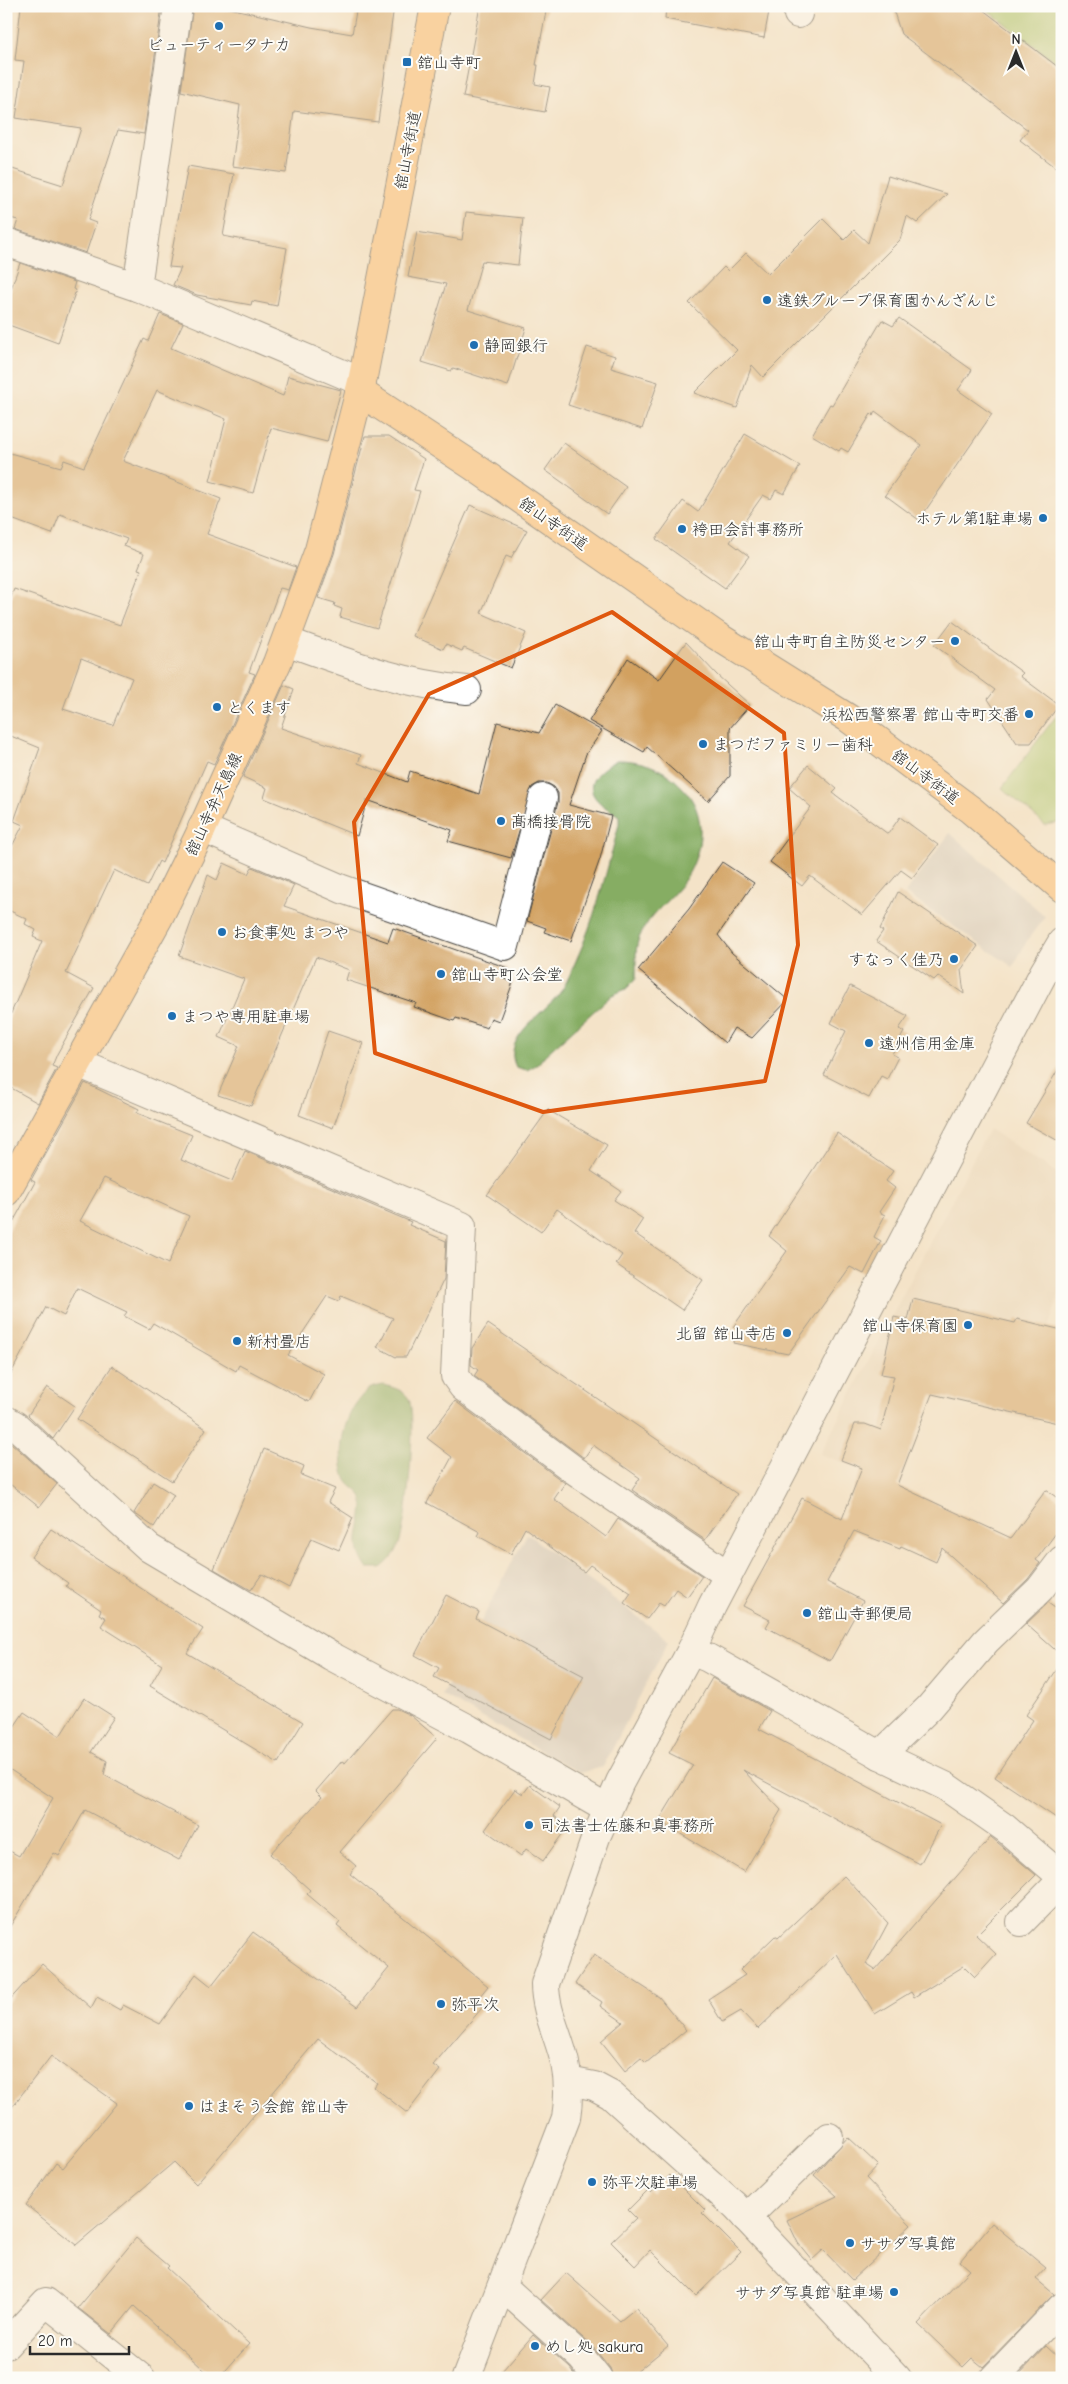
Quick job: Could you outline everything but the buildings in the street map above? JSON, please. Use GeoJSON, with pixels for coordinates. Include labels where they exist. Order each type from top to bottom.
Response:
{"type":"FeatureCollection","features":[{"type":"Feature","properties":{"kind":"main road","name":"舘山寺街道"},"geometry":{"type":"LineString","coordinates":[[435,6],[361,387],[717,636],[848,718],[971,810],[1062,888]]}},
{"type":"Feature","properties":{"kind":"main road","name":"舘山寺弁天島線"},"geometry":{"type":"LineString","coordinates":[[6,1192],[158,919],[202,828],[286,641],[319,550],[361,387]]}},
{"type":"Feature","properties":{"kind":"street"},"geometry":{"type":"LineString","coordinates":[[137,287],[178,6]]}},
{"type":"Feature","properties":{"kind":"street"},"geometry":{"type":"LineString","coordinates":[[6,242],[137,287],[361,387]]}},
{"type":"Feature","properties":{"kind":"street"},"geometry":{"type":"LineString","coordinates":[[286,641],[396,679],[435,687],[467,690]]}},
{"type":"Feature","properties":{"kind":"street"},"geometry":{"type":"LineString","coordinates":[[202,828],[342,890],[505,946],[543,798]]}},
{"type":"Feature","properties":{"kind":"street"},"geometry":{"type":"LineString","coordinates":[[466,2378],[566,2118],[568,2081],[565,2063],[548,2009],[545,1984],[607,1809],[1039,980],[1062,942]]}},
{"type":"Feature","properties":{"kind":"street"},"geometry":{"type":"LineString","coordinates":[[78,1063],[462,1226],[455,1376],[463,1387],[574,1470],[728,1575]]}},
{"type":"Feature","properties":{"kind":"street"},"geometry":{"type":"LineString","coordinates":[[6,1420],[15,1425],[149,1548],[331,1656],[469,1728],[607,1809]]}},
{"type":"Feature","properties":{"kind":"street"},"geometry":{"type":"LineString","coordinates":[[880,1755],[930,1708],[986,1641],[1040,1589],[1062,1560]]}},
{"type":"Feature","properties":{"kind":"street"},"geometry":{"type":"LineString","coordinates":[[690,1651],[708,1658],[880,1755],[930,1777],[969,1801],[1041,1856],[1062,1879],[1021,1922]]}},
{"type":"Feature","properties":{"kind":"street"},"geometry":{"type":"LineString","coordinates":[[568,2081],[594,2086],[611,2095],[746,2218],[897,2378]]}},
{"type":"Feature","properties":{"kind":"street"},"geometry":{"type":"LineString","coordinates":[[746,2218],[829,2137]]}},
{"type":"Feature","properties":{"kind":"street"},"geometry":{"type":"LineString","coordinates":[[502,2286],[581,2357],[598,2378]]}},
{"type":"Feature","properties":{"kind":"street"},"geometry":{"type":"LineString","coordinates":[[6,2345],[46,2302],[141,2378]]}},
{"type":"Feature","properties":{"kind":"street"},"geometry":{"type":"LineString","coordinates":[[994,2378],[1062,2307]]}},
{"type":"Feature","properties":{"kind":"highlighted area"},"geometry":{"type":"Polygon","coordinates":[[[612,612],[784,733],[798,945],[765,1081],[543,1112],[375,1053],[354,822],[429,694],[612,612]]]}},
{"type":"Feature","properties":{"kind":"shaded area"},"geometry":{"type":"Polygon","coordinates":[[[950,833],[1045,916],[1028,939],[1013,967],[905,893],[950,833]]]}},
{"type":"Feature","properties":{"kind":"shaded area","name":"舘山寺保育園"},"geometry":{"type":"Polygon","coordinates":[[[989,1129],[1062,1176],[1062,1287],[1037,1362],[1045,1365],[1037,1422],[927,1395],[915,1444],[900,1484],[820,1454],[989,1129]]]}},
{"type":"Feature","properties":{"kind":"shaded area"},"geometry":{"type":"Polygon","coordinates":[[[527,1534],[669,1640],[603,1767],[580,1773],[442,1695],[527,1534]]]}},
{"type":"Feature","properties":{"kind":"green space"},"geometry":{"type":"Polygon","coordinates":[[[982,6],[1062,6],[1062,67],[982,6]]]}},
{"type":"Feature","properties":{"kind":"green space"},"geometry":{"type":"Polygon","coordinates":[[[1062,708],[1062,822],[1045,825],[1002,788],[1062,708]]]}},
{"type":"Feature","properties":{"kind":"green space"},"geometry":{"type":"Polygon","coordinates":[[[617,760],[626,760],[652,766],[668,775],[682,787],[696,808],[699,819],[699,843],[696,855],[692,867],[681,886],[654,914],[643,929],[637,948],[636,979],[626,989],[612,995],[545,1055],[538,1064],[527,1070],[516,1067],[513,1056],[514,1045],[527,1026],[562,990],[595,912],[619,824],[619,816],[599,802],[594,795],[592,783],[599,772],[617,760]]]}},
{"type":"Feature","properties":{"kind":"green space"},"geometry":{"type":"Polygon","coordinates":[[[383,1385],[401,1391],[409,1399],[412,1427],[410,1471],[405,1515],[398,1548],[381,1568],[367,1568],[359,1551],[358,1543],[363,1502],[360,1495],[345,1478],[342,1467],[342,1443],[348,1418],[361,1397],[369,1389],[383,1385]]]}},
{"type":"Feature","properties":{"kind":"place","name":"ビューティータナカ"},"geometry":{"type":"Point","coordinates":[219,26]}},
{"type":"Feature","properties":{"kind":"place","name":"舘山寺町"},"geometry":{"type":"Point","coordinates":[407,62]}},
{"type":"Feature","properties":{"kind":"place","name":"遠鉄グループ保育園かんざんじ"},"geometry":{"type":"Point","coordinates":[767,300]}},
{"type":"Feature","properties":{"kind":"place","name":"静岡銀行"},"geometry":{"type":"Point","coordinates":[474,345]}},
{"type":"Feature","properties":{"kind":"place","name":"ホテル第1駐車場"},"geometry":{"type":"Point","coordinates":[1043,518]}},
{"type":"Feature","properties":{"kind":"place","name":"袴田会計事務所"},"geometry":{"type":"Point","coordinates":[682,529]}},
{"type":"Feature","properties":{"kind":"place","name":"舘山寺町自主防災センター"},"geometry":{"type":"Point","coordinates":[955,641]}},
{"type":"Feature","properties":{"kind":"place","name":"とくます"},"geometry":{"type":"Point","coordinates":[217,707]}},
{"type":"Feature","properties":{"kind":"place","name":"浜松西警察署 館山寺町交番"},"geometry":{"type":"Point","coordinates":[1029,714]}},
{"type":"Feature","properties":{"kind":"place","name":"まつだファミリー歯科"},"geometry":{"type":"Point","coordinates":[703,744]}},
{"type":"Feature","properties":{"kind":"place","name":"髙橋接骨院"},"geometry":{"type":"Point","coordinates":[501,821]}},
{"type":"Feature","properties":{"kind":"place","name":"お食事処 まつや"},"geometry":{"type":"Point","coordinates":[222,932]}},
{"type":"Feature","properties":{"kind":"place","name":"すなっく佳乃"},"geometry":{"type":"Point","coordinates":[954,959]}},
{"type":"Feature","properties":{"kind":"place","name":"舘山寺町公会堂"},"geometry":{"type":"Point","coordinates":[441,974]}},
{"type":"Feature","properties":{"kind":"place","name":"まつや専用駐車場"},"geometry":{"type":"Point","coordinates":[172,1016]}},
{"type":"Feature","properties":{"kind":"place","name":"遠州信用金庫"},"geometry":{"type":"Point","coordinates":[869,1043]}},
{"type":"Feature","properties":{"kind":"place","name":"舘山寺保育園"},"geometry":{"type":"Point","coordinates":[968,1325]}},
{"type":"Feature","properties":{"kind":"place","name":"北留 舘山寺店"},"geometry":{"type":"Point","coordinates":[787,1333]}},
{"type":"Feature","properties":{"kind":"place","name":"新村畳店"},"geometry":{"type":"Point","coordinates":[237,1341]}},
{"type":"Feature","properties":{"kind":"place","name":"舘山寺郵便局"},"geometry":{"type":"Point","coordinates":[807,1613]}},
{"type":"Feature","properties":{"kind":"place","name":"司法書士佐藤和真事務所"},"geometry":{"type":"Point","coordinates":[529,1825]}},
{"type":"Feature","properties":{"kind":"place","name":"弥平次"},"geometry":{"type":"Point","coordinates":[441,2004]}},
{"type":"Feature","properties":{"kind":"place","name":"はまそう会館 舘山寺"},"geometry":{"type":"Point","coordinates":[189,2106]}},
{"type":"Feature","properties":{"kind":"place","name":"弥平次駐車場"},"geometry":{"type":"Point","coordinates":[592,2182]}},
{"type":"Feature","properties":{"kind":"place","name":"ササダ写真館"},"geometry":{"type":"Point","coordinates":[850,2243]}},
{"type":"Feature","properties":{"kind":"place","name":"ササダ写真館 駐車場"},"geometry":{"type":"Point","coordinates":[894,2292]}},
{"type":"Feature","properties":{"kind":"place","name":"めし処 sakura"},"geometry":{"type":"Point","coordinates":[535,2346]}}]}
